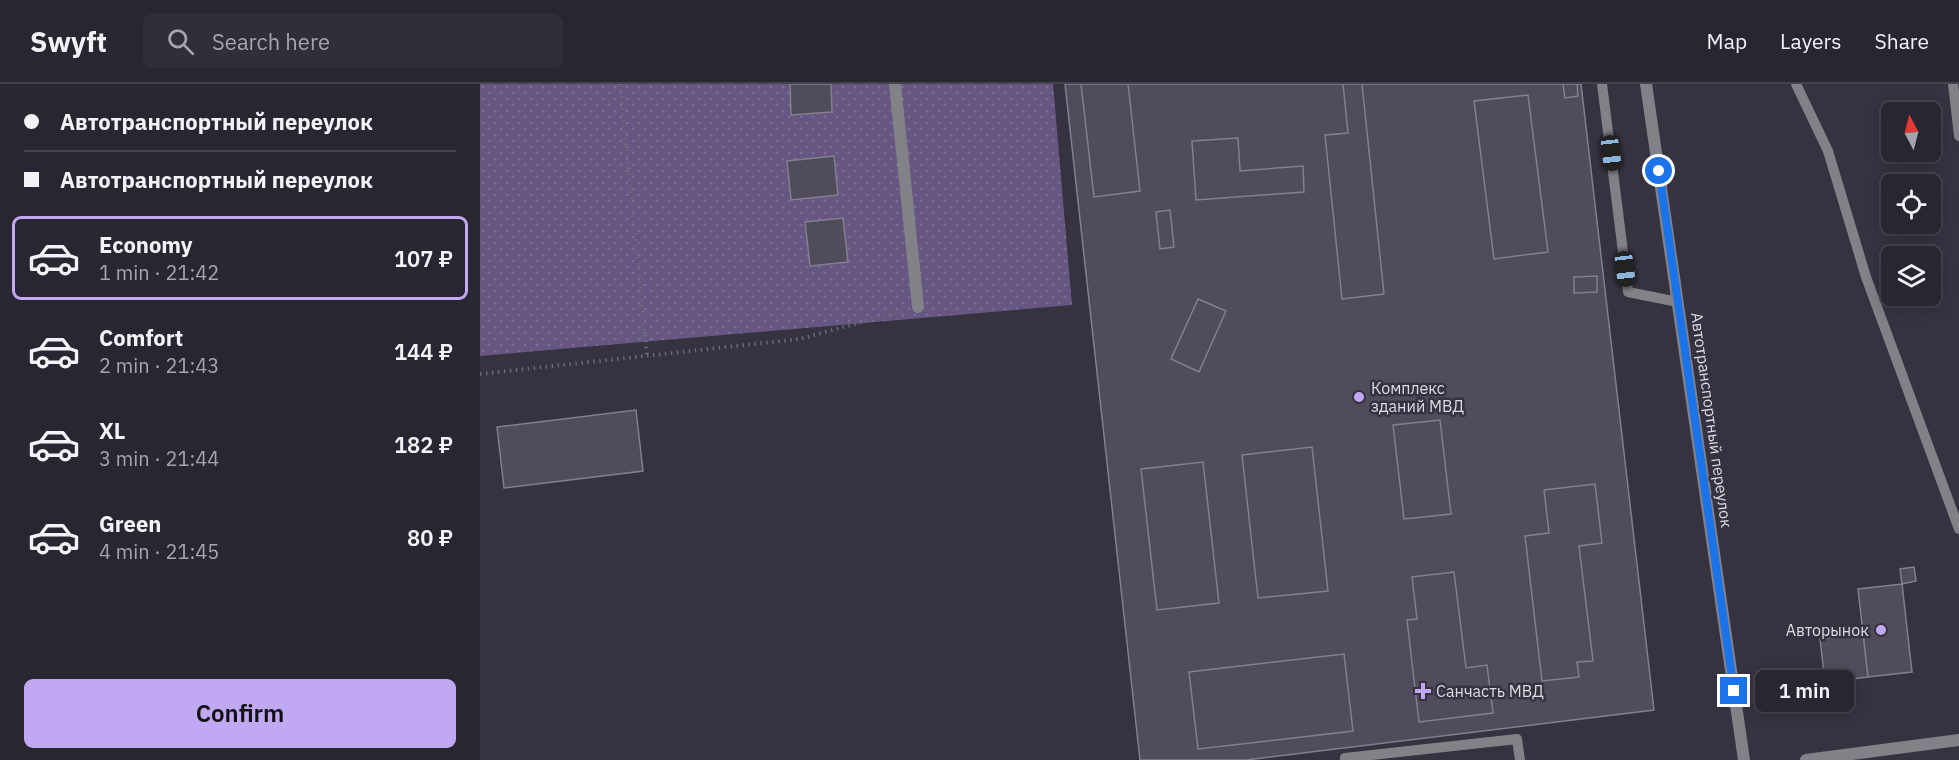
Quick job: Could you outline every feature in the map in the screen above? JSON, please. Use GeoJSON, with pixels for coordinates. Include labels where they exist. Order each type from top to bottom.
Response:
{"type":"FeatureCollection","features":[{"type":"Feature","properties":{"kind":"street"},"geometry":{"type":"LineString","coordinates":[[895,84],[918,307]]}},
{"type":"Feature","properties":{"kind":"street","name":"Автотранспортный переулок"},"geometry":{"type":"LineString","coordinates":[[1646,84],[1744,760]]}},
{"type":"Feature","properties":{"kind":"street"},"geometry":{"type":"LineString","coordinates":[[1806,760],[1959,740]]}},
{"type":"Feature","properties":{"kind":"lane"},"geometry":{"type":"LineString","coordinates":[[1602,84],[1628,292],[1678,302]]}},
{"type":"Feature","properties":{"kind":"lane"},"geometry":{"type":"LineString","coordinates":[[1796,84],[1828,151],[1866,277],[1959,529]]}},
{"type":"Feature","properties":{"kind":"lane"},"geometry":{"type":"LineString","coordinates":[[1953,84],[1959,136]]}},
{"type":"Feature","properties":{"kind":"lane"},"geometry":{"type":"LineString","coordinates":[[1345,760],[1345,758],[1517,739],[1520,760]]}},
{"type":"Feature","properties":{"kind":"path"},"geometry":{"type":"LineString","coordinates":[[620,84],[647,354]]}},
{"type":"Feature","properties":{"kind":"path"},"geometry":{"type":"LineString","coordinates":[[480,374],[801,339],[918,307]]}},
{"type":"Feature","properties":{"kind":"shaded area"},"geometry":{"type":"Polygon","coordinates":[[[480,84],[1053,84],[1072,305],[480,356],[480,84]]]}},
{"type":"Feature","properties":{"kind":"building"},"geometry":{"type":"Polygon","coordinates":[[[790,84],[831,84],[832,112],[791,115],[790,84]]]}},
{"type":"Feature","properties":{"kind":"building","name":"Комплекс зданий МВД"},"geometry":{"type":"Polygon","coordinates":[[[1065,84],[1581,84],[1654,710],[1246,760],[1140,760],[1065,84]]]}},
{"type":"Feature","properties":{"kind":"building"},"geometry":{"type":"Polygon","coordinates":[[[1081,84],[1128,84],[1140,191],[1094,197],[1081,84]]]}},
{"type":"Feature","properties":{"kind":"building"},"geometry":{"type":"Polygon","coordinates":[[[1343,84],[1362,84],[1384,294],[1342,299],[1325,135],[1348,133],[1343,84]]]}},
{"type":"Feature","properties":{"kind":"building"},"geometry":{"type":"Polygon","coordinates":[[[1563,84],[1577,84],[1578,96],[1565,98],[1563,84]]]}},
{"type":"Feature","properties":{"kind":"building"},"geometry":{"type":"Polygon","coordinates":[[[1528,95],[1548,252],[1494,259],[1474,101],[1528,95]]]}},
{"type":"Feature","properties":{"kind":"building"},"geometry":{"type":"Polygon","coordinates":[[[1238,138],[1240,171],[1303,166],[1304,192],[1196,200],[1192,141],[1238,138]]]}},
{"type":"Feature","properties":{"kind":"building"},"geometry":{"type":"Polygon","coordinates":[[[834,156],[838,195],[791,200],[787,161],[834,156]]]}},
{"type":"Feature","properties":{"kind":"building"},"geometry":{"type":"Polygon","coordinates":[[[1170,210],[1174,247],[1160,249],[1156,212],[1170,210]]]}},
{"type":"Feature","properties":{"kind":"building"},"geometry":{"type":"Polygon","coordinates":[[[843,218],[848,262],[810,266],[805,222],[843,218]]]}},
{"type":"Feature","properties":{"kind":"building"},"geometry":{"type":"Polygon","coordinates":[[[1597,276],[1597,292],[1574,293],[1574,277],[1597,276]]]}},
{"type":"Feature","properties":{"kind":"building"},"geometry":{"type":"Polygon","coordinates":[[[1198,299],[1226,311],[1199,372],[1171,359],[1198,299]]]}},
{"type":"Feature","properties":{"kind":"building"},"geometry":{"type":"Polygon","coordinates":[[[636,410],[643,471],[504,488],[497,427],[636,410]]]}},
{"type":"Feature","properties":{"kind":"building"},"geometry":{"type":"Polygon","coordinates":[[[1440,420],[1451,514],[1404,519],[1393,425],[1440,420]]]}},
{"type":"Feature","properties":{"kind":"building"},"geometry":{"type":"Polygon","coordinates":[[[1312,447],[1328,591],[1258,598],[1242,455],[1312,447]]]}},
{"type":"Feature","properties":{"kind":"building"},"geometry":{"type":"Polygon","coordinates":[[[1203,462],[1219,603],[1157,610],[1141,469],[1203,462]]]}},
{"type":"Feature","properties":{"kind":"building"},"geometry":{"type":"Polygon","coordinates":[[[1595,484],[1602,543],[1579,546],[1593,661],[1577,662],[1579,677],[1542,681],[1525,536],[1549,533],[1544,490],[1595,484]]]}},
{"type":"Feature","properties":{"kind":"building"},"geometry":{"type":"Polygon","coordinates":[[[1914,567],[1916,581],[1902,584],[1900,569],[1914,567]]]}},
{"type":"Feature","properties":{"kind":"building"},"geometry":{"type":"Polygon","coordinates":[[[1454,572],[1466,668],[1487,665],[1493,713],[1419,722],[1407,620],[1417,619],[1412,577],[1454,572]]]}},
{"type":"Feature","properties":{"kind":"building"},"geometry":{"type":"Polygon","coordinates":[[[1902,584],[1912,672],[1868,677],[1858,589],[1902,584]]]}},
{"type":"Feature","properties":{"kind":"building"},"geometry":{"type":"Polygon","coordinates":[[[1863,634],[1868,677],[1825,682],[1820,639],[1863,634]]]}},
{"type":"Feature","properties":{"kind":"building"},"geometry":{"type":"Polygon","coordinates":[[[1344,654],[1353,731],[1198,749],[1189,672],[1344,654]]]}},
{"type":"Feature","properties":{"kind":"place","name":"Комплекс зданий МВД"},"geometry":{"type":"Point","coordinates":[1359,397]}},
{"type":"Feature","properties":{"kind":"place","name":"Авторынок"},"geometry":{"type":"Point","coordinates":[1881,630]}},
{"type":"Feature","properties":{"kind":"place","name":"Санчасть МВД"},"geometry":{"type":"Point","coordinates":[1423,691]}},
{"type":"Feature","properties":{"kind":"route"},"geometry":{"type":"LineString","coordinates":[[1659,171],[1734,691]]}}]}
